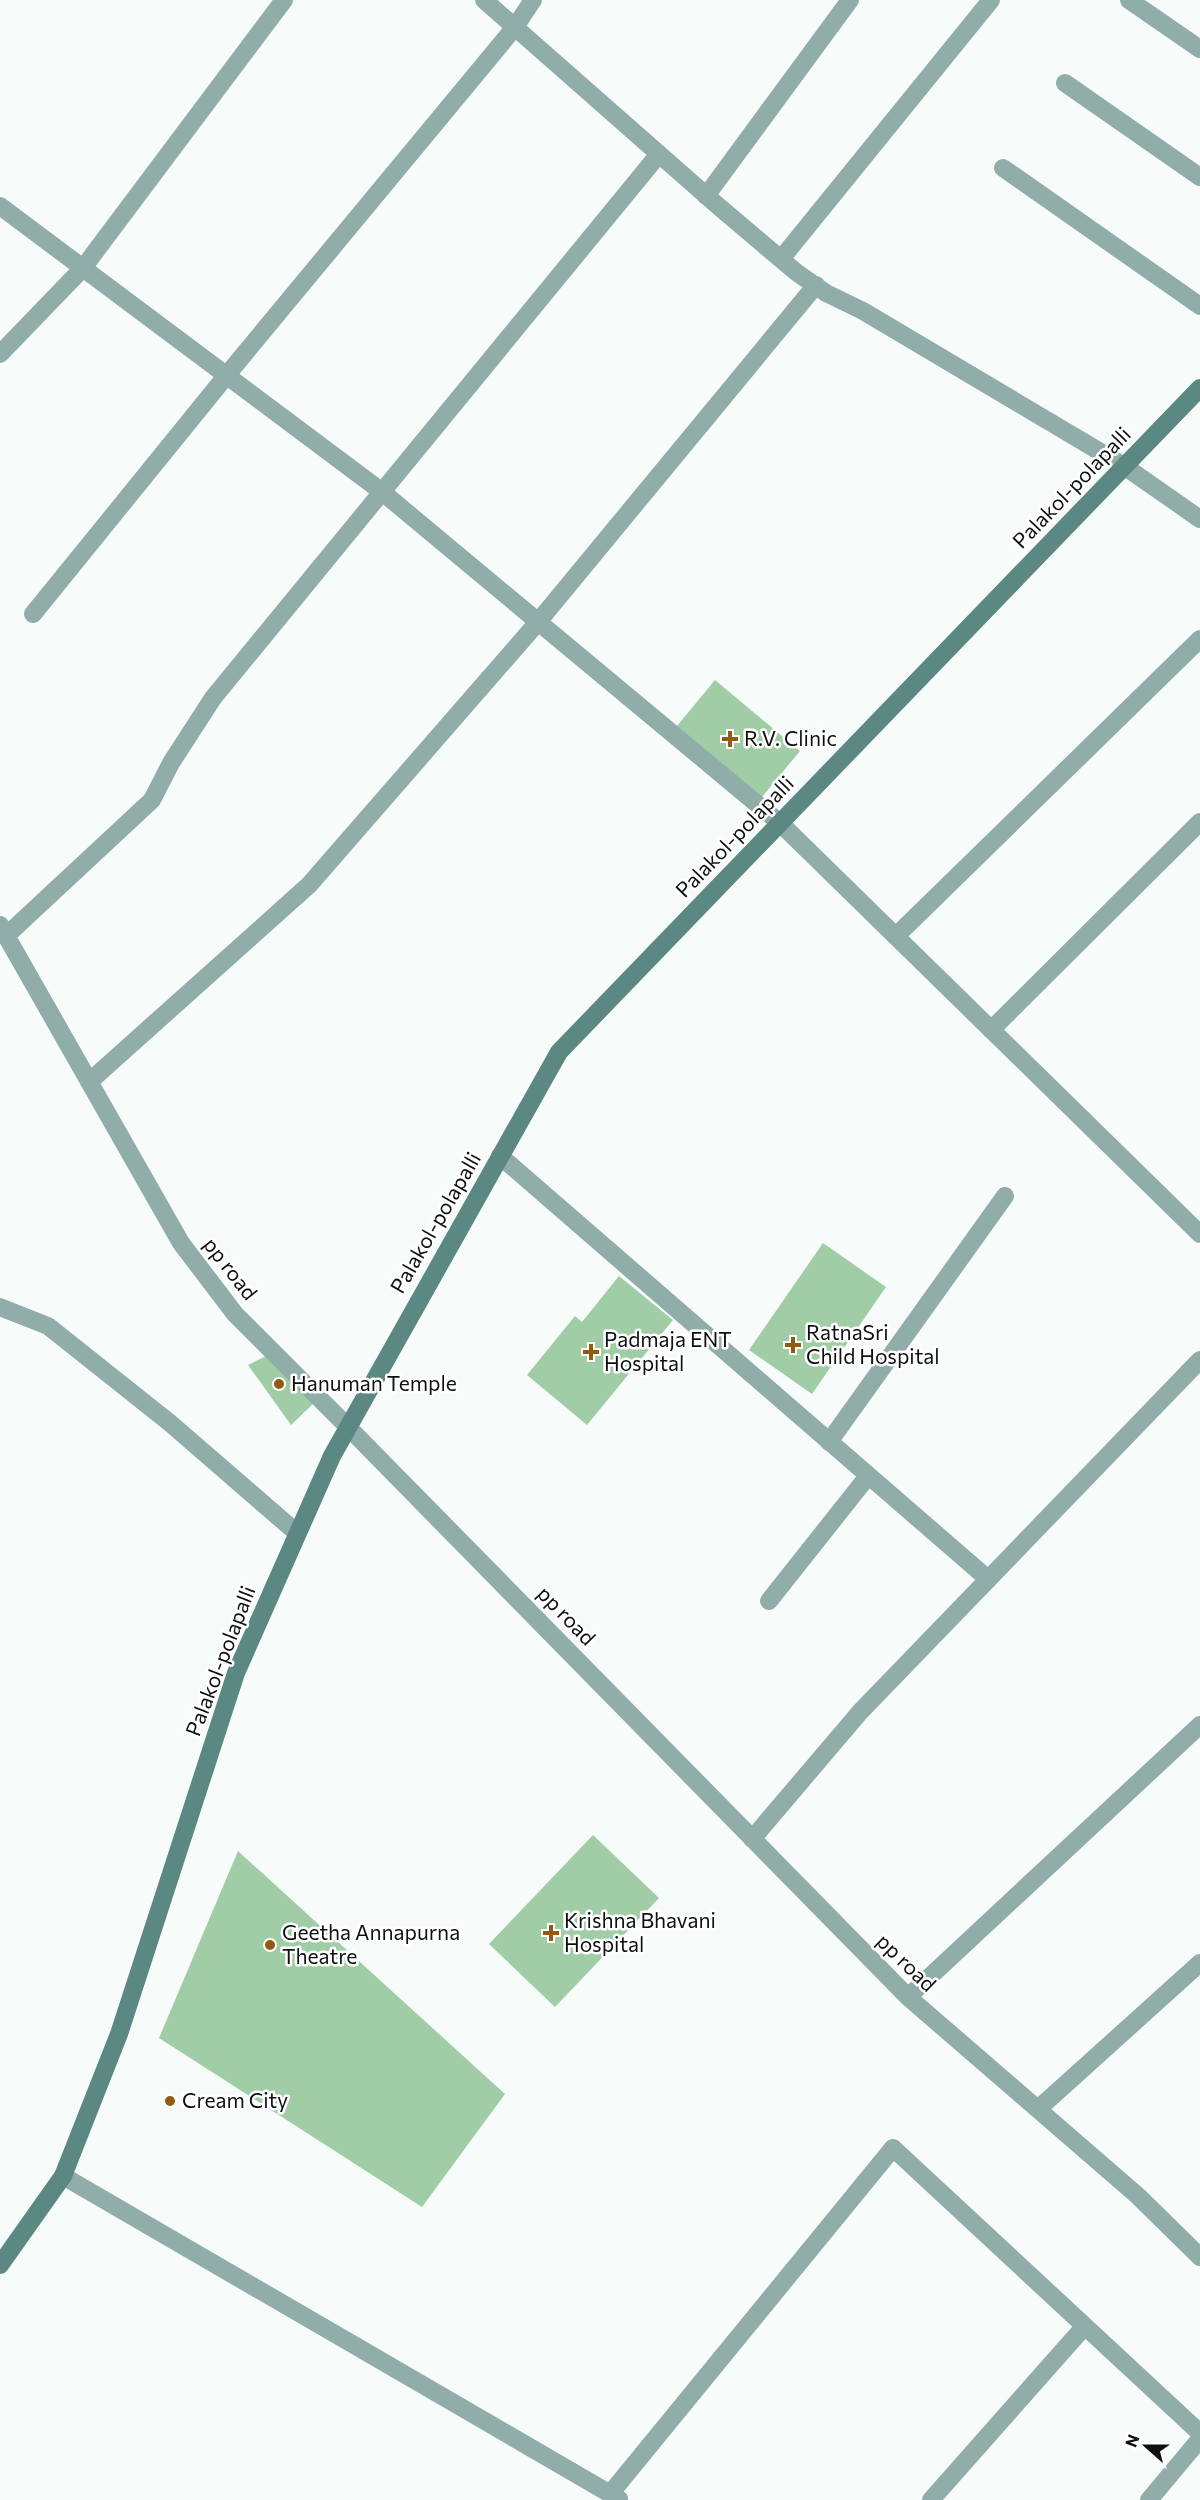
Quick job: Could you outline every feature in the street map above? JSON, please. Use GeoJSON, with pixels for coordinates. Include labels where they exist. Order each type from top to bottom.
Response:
{"type":"FeatureCollection","features":[{"type":"Feature","properties":{"kind":"street"},"geometry":{"type":"LineString","coordinates":[[0,354],[83,268],[284,0]]}},
{"type":"Feature","properties":{"kind":"street"},"geometry":{"type":"LineString","coordinates":[[484,0],[706,196],[781,259],[816,285],[1124,466],[1200,519]]}},
{"type":"Feature","properties":{"kind":"street"},"geometry":{"type":"LineString","coordinates":[[33,614],[226,376],[515,27],[533,0]]}},
{"type":"Feature","properties":{"kind":"street"},"geometry":{"type":"LineString","coordinates":[[706,196],[850,0]]}},
{"type":"Feature","properties":{"kind":"street"},"geometry":{"type":"LineString","coordinates":[[781,259],[991,0]]}},
{"type":"Feature","properties":{"kind":"street"},"geometry":{"type":"LineString","coordinates":[[1129,0],[1200,50]]}},
{"type":"Feature","properties":{"kind":"street"},"geometry":{"type":"LineString","coordinates":[[1065,83],[1200,177]]}},
{"type":"Feature","properties":{"kind":"street"},"geometry":{"type":"LineString","coordinates":[[3,930],[152,800],[171,763],[213,698],[659,154]]}},
{"type":"Feature","properties":{"kind":"street"},"geometry":{"type":"LineString","coordinates":[[1003,168],[1200,306]]}},
{"type":"Feature","properties":{"kind":"street"},"geometry":{"type":"LineString","coordinates":[[0,206],[381,491],[780,823],[1198,1230]]}},
{"type":"Feature","properties":{"kind":"street"},"geometry":{"type":"LineString","coordinates":[[90,1082],[309,885],[538,622],[816,285]]}},
{"type":"Feature","properties":{"kind":"street","name":"Palakol-polapalli"},"geometry":{"type":"LineString","coordinates":[[0,2265],[63,2176],[119,2034],[236,1673],[332,1455],[559,1052],[1200,388]]}},
{"type":"Feature","properties":{"kind":"street"},"geometry":{"type":"LineString","coordinates":[[896,936],[1200,639]]}},
{"type":"Feature","properties":{"kind":"street"},"geometry":{"type":"LineString","coordinates":[[991,1030],[1196,832]]}},
{"type":"Feature","properties":{"kind":"street","name":"pp road"},"geometry":{"type":"LineString","coordinates":[[3,930],[181,1243],[235,1314],[348,1426],[908,1997],[1138,2196],[1200,2257]]}},
{"type":"Feature","properties":{"kind":"street"},"geometry":{"type":"LineString","coordinates":[[500,1156],[988,1579]]}},
{"type":"Feature","properties":{"kind":"street"},"geometry":{"type":"LineString","coordinates":[[829,1442],[1005,1196]]}},
{"type":"Feature","properties":{"kind":"street"},"geometry":{"type":"LineString","coordinates":[[0,1306],[48,1326],[170,1423],[297,1533]]}},
{"type":"Feature","properties":{"kind":"street"},"geometry":{"type":"LineString","coordinates":[[752,1839],[860,1712],[1200,1360]]}},
{"type":"Feature","properties":{"kind":"street"},"geometry":{"type":"LineString","coordinates":[[769,1601],[868,1476]]}},
{"type":"Feature","properties":{"kind":"street"},"geometry":{"type":"LineString","coordinates":[[908,1997],[1200,1725]]}},
{"type":"Feature","properties":{"kind":"street"},"geometry":{"type":"LineString","coordinates":[[1038,2109],[1200,1963]]}},
{"type":"Feature","properties":{"kind":"street"},"geometry":{"type":"LineString","coordinates":[[63,2176],[615,2497],[893,2148],[1200,2433]]}},
{"type":"Feature","properties":{"kind":"street"},"geometry":{"type":"LineString","coordinates":[[931,2500],[1084,2327]]}},
{"type":"Feature","properties":{"kind":"street"},"geometry":{"type":"LineString","coordinates":[[1149,2500],[1200,2439]]}},
{"type":"Feature","properties":{"kind":"building"},"geometry":{"type":"Polygon","coordinates":[[[715,680],[800,751],[762,797],[677,726],[715,680]]]}},
{"type":"Feature","properties":{"kind":"building"},"geometry":{"type":"Polygon","coordinates":[[[823,1243],[886,1287],[812,1394],[749,1350],[823,1243]]]}},
{"type":"Feature","properties":{"kind":"building"},"geometry":{"type":"Polygon","coordinates":[[[619,1276],[673,1320],[587,1425],[527,1375],[575,1316],[582,1322],[619,1276]]]}},
{"type":"Feature","properties":{"kind":"building","name":"Hanuman Temple"},"geometry":{"type":"Polygon","coordinates":[[[268,1355],[314,1403],[291,1425],[248,1365],[268,1355]]]}},
{"type":"Feature","properties":{"kind":"building"},"geometry":{"type":"Polygon","coordinates":[[[593,1835],[659,1898],[555,2007],[489,1944],[593,1835]]]}},
{"type":"Feature","properties":{"kind":"building","name":"Geetha Annapurna Theatre"},"geometry":{"type":"Polygon","coordinates":[[[238,1851],[505,2094],[422,2207],[159,2038],[238,1851]]]}},
{"type":"Feature","properties":{"kind":"place","name":"R.V. Clinic"},"geometry":{"type":"Point","coordinates":[730,739]}},
{"type":"Feature","properties":{"kind":"place","name":"RatnaSri Child Hospital"},"geometry":{"type":"Point","coordinates":[793,1345]}},
{"type":"Feature","properties":{"kind":"place","name":"Padmaja ENT Hospital"},"geometry":{"type":"Point","coordinates":[591,1352]}},
{"type":"Feature","properties":{"kind":"place","name":"Hanuman Temple"},"geometry":{"type":"Point","coordinates":[279,1384]}},
{"type":"Feature","properties":{"kind":"place","name":"Krishna Bhavani Hospital"},"geometry":{"type":"Point","coordinates":[551,1933]}},
{"type":"Feature","properties":{"kind":"place","name":"Geetha Annapurna Theatre"},"geometry":{"type":"Point","coordinates":[270,1945]}},
{"type":"Feature","properties":{"kind":"place","name":"Cream City"},"geometry":{"type":"Point","coordinates":[170,2101]}}]}
